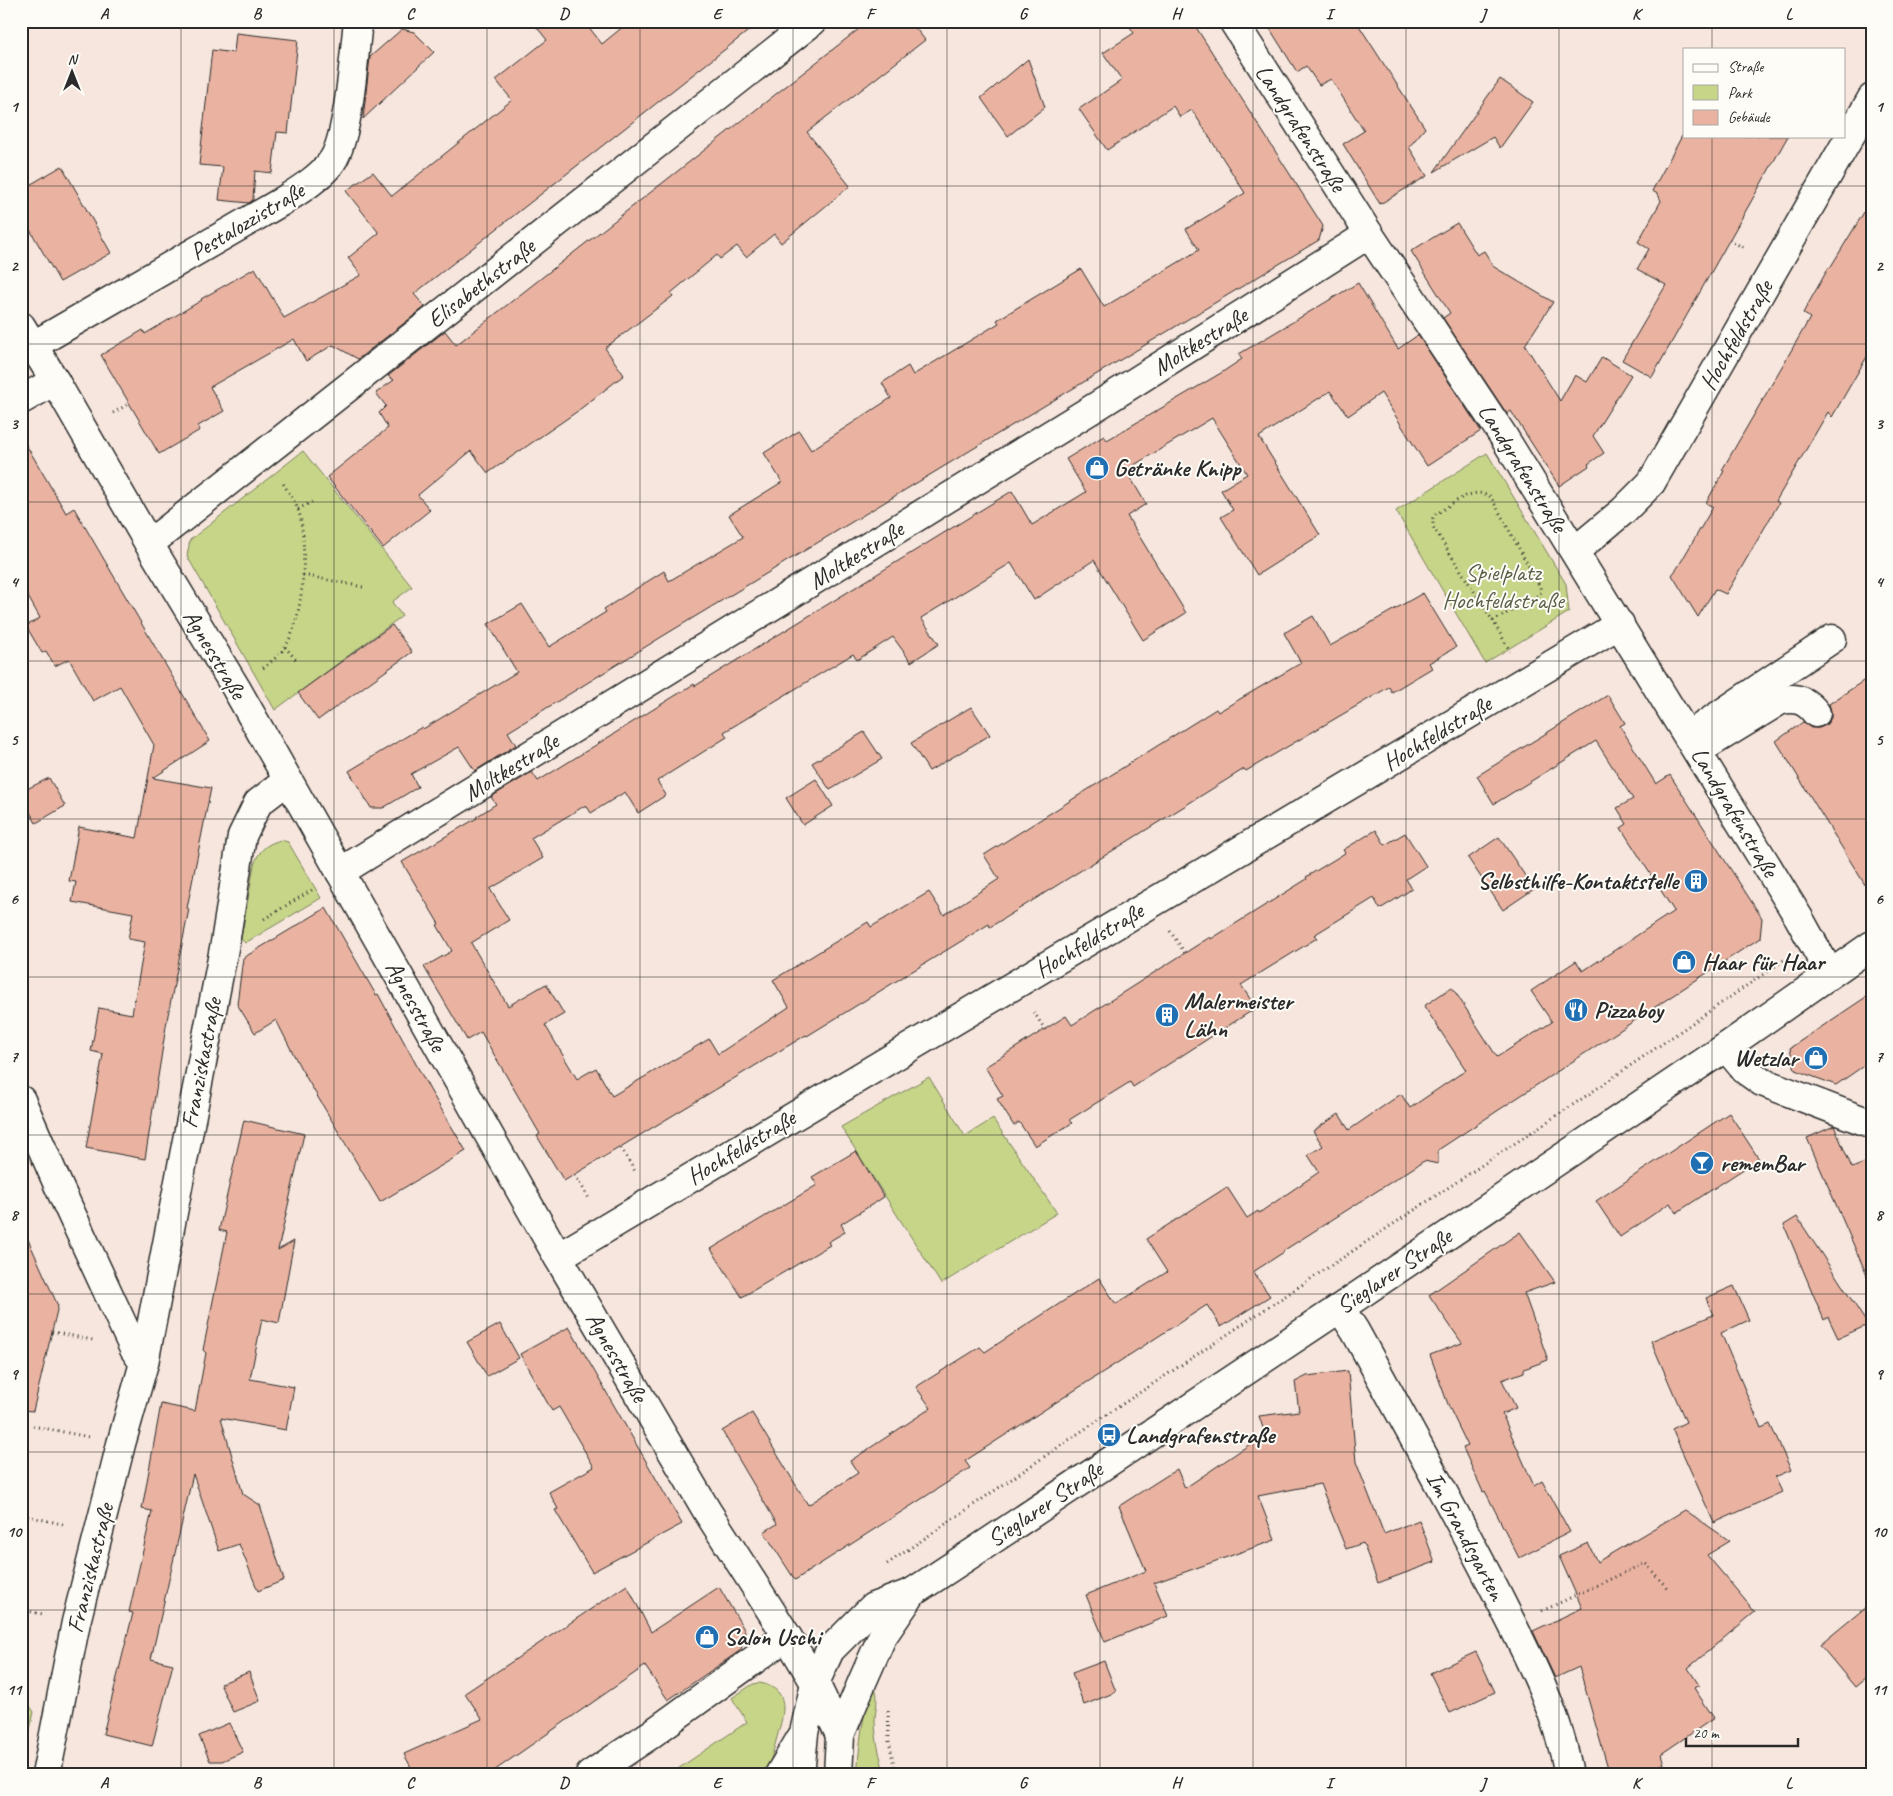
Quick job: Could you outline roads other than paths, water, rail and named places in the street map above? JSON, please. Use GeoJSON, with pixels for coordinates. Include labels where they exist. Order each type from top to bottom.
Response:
{"type":"FeatureCollection","features":[{"type":"Feature","properties":{"kind":"street","name":"Pestalozzistraße"},"geometry":{"type":"LineString","coordinates":[[27,336],[281,202],[301,190],[330,164],[339,150],[347,111],[358,21]]}},
{"type":"Feature","properties":{"kind":"street","name":"Elisabethstraße"},"geometry":{"type":"LineString","coordinates":[[150,544],[813,21]]}},
{"type":"Feature","properties":{"kind":"street","name":"Landgrafenstraße"},"geometry":{"type":"LineString","coordinates":[[1233,21],[1369,234],[1502,434],[1799,918],[1830,974]]}},
{"type":"Feature","properties":{"kind":"street","name":"Hochfeldstraße"},"geometry":{"type":"LineString","coordinates":[[1575,551],[1623,511],[1651,483],[1872,98]]}},
{"type":"Feature","properties":{"kind":"street","name":"Moltkestraße"},"geometry":{"type":"LineString","coordinates":[[340,872],[1097,406],[1369,234]]}},
{"type":"Feature","properties":{"kind":"street","name":"Agnesstraße"},"geometry":{"type":"LineString","coordinates":[[27,336],[236,688],[558,1257],[707,1511],[815,1683]]}},
{"type":"Feature","properties":{"kind":"street"},"geometry":{"type":"LineString","coordinates":[[21,400],[55,381]]}},
{"type":"Feature","properties":{"kind":"street","name":"Hochfeldstraße"},"geometry":{"type":"LineString","coordinates":[[558,1257],[1620,624]]}},
{"type":"Feature","properties":{"kind":"street"},"geometry":{"type":"LineString","coordinates":[[1693,744],[1832,639]]}},
{"type":"Feature","properties":{"kind":"street"},"geometry":{"type":"LineString","coordinates":[[1693,744],[1780,701],[1793,698],[1804,701],[1816,713]]}},
{"type":"Feature","properties":{"kind":"street","name":"Franziskastraße"},"geometry":{"type":"LineString","coordinates":[[46,1775],[76,1622],[121,1444],[144,1363],[225,943],[242,836],[258,803],[288,780]]}},
{"type":"Feature","properties":{"kind":"street","name":"Sieglarer Straße"},"geometry":{"type":"LineString","coordinates":[[800,1775],[804,1733],[815,1683],[830,1650],[873,1607],[913,1592],[1340,1308],[1726,1047],[1872,945]]}},
{"type":"Feature","properties":{"kind":"street"},"geometry":{"type":"LineString","coordinates":[[1726,1047],[1745,1070],[1762,1082],[1872,1124]]}},
{"type":"Feature","properties":{"kind":"street"},"geometry":{"type":"LineString","coordinates":[[21,1100],[134,1349],[144,1363]]}},
{"type":"Feature","properties":{"kind":"street","name":"Im Grandsgarten"},"geometry":{"type":"LineString","coordinates":[[1340,1308],[1355,1331],[1460,1522],[1512,1625],[1539,1681],[1559,1733],[1569,1775]]}},
{"type":"Feature","properties":{"kind":"street","name":"Sieglarer Straße"},"geometry":{"type":"LineString","coordinates":[[838,1775],[840,1735],[882,1637],[913,1592]]}},
{"type":"Feature","properties":{"kind":"street"},"geometry":{"type":"LineString","coordinates":[[590,1775],[650,1735],[787,1636]]}},
{"type":"Feature","properties":{"kind":"street","name":"Sieglarer Straße"},"geometry":{"type":"LineString","coordinates":[[815,1683],[840,1735]]}},
{"type":"Feature","properties":{"kind":"street","name":"Sieglarer Straße"},"geometry":{"type":"LineString","coordinates":[[780,1775],[804,1733]]}},
{"type":"Feature","properties":{"kind":"place","name":"Getränke Knipp"},"geometry":{"type":"Point","coordinates":[1097,468]}},
{"type":"Feature","properties":{"kind":"place","name":"Selbsthilfe-Kontaktstelle"},"geometry":{"type":"Point","coordinates":[1696,881]}},
{"type":"Feature","properties":{"kind":"place","name":"Haar für Haar"},"geometry":{"type":"Point","coordinates":[1684,962]}},
{"type":"Feature","properties":{"kind":"place","name":"Pizzaboy"},"geometry":{"type":"Point","coordinates":[1576,1010]}},
{"type":"Feature","properties":{"kind":"place","name":"Malermeister Lähn"},"geometry":{"type":"Point","coordinates":[1167,1015]}},
{"type":"Feature","properties":{"kind":"place","name":"Wetzlar"},"geometry":{"type":"Point","coordinates":[1816,1058]}},
{"type":"Feature","properties":{"kind":"place","name":"rememBar"},"geometry":{"type":"Point","coordinates":[1702,1163]}},
{"type":"Feature","properties":{"kind":"place","name":"Landgrafenstraße"},"geometry":{"type":"Point","coordinates":[1109,1435]}},
{"type":"Feature","properties":{"kind":"place","name":"Salon Uschi"},"geometry":{"type":"Point","coordinates":[707,1637]}},
{"type":"Feature","properties":{"kind":"park label","name":"Spielplatz Hochfeldstraße"},"geometry":{"type":"Point","coordinates":[1503,586]}}]}
